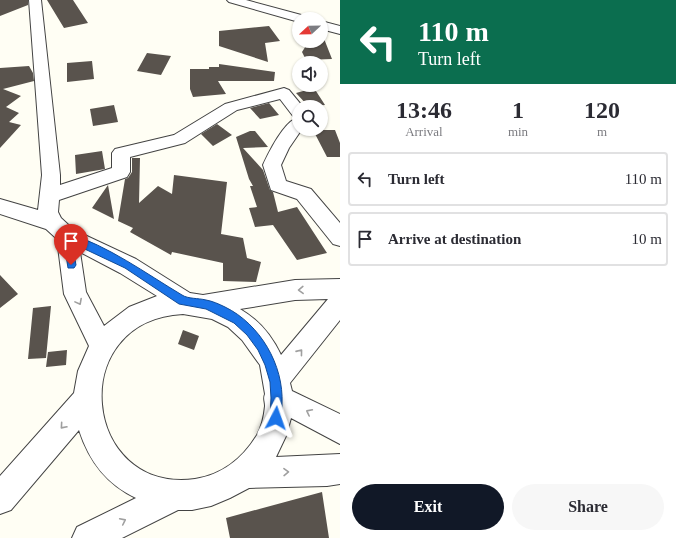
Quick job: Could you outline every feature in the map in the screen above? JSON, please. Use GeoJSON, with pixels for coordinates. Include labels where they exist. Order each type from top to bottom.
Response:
{"type":"FeatureCollection","features":[{"type":"Feature","properties":{"kind":"street"},"geometry":{"type":"LineString","coordinates":[[35,0],[41,52],[51,175],[48,212],[60,229],[75,294],[102,346]]}},
{"type":"Feature","properties":{"kind":"street"},"geometry":{"type":"LineString","coordinates":[[234,0],[292,17]]}},
{"type":"Feature","properties":{"kind":"street"},"geometry":{"type":"LineString","coordinates":[[328,27],[340,30]]}},
{"type":"Feature","properties":{"kind":"street"},"geometry":{"type":"LineString","coordinates":[[49,196],[121,172],[121,153],[179,139],[231,107],[284,93],[292,103]]}},
{"type":"Feature","properties":{"kind":"street"},"geometry":{"type":"LineString","coordinates":[[292,131],[281,146],[272,165],[278,185],[304,194],[340,238]]}},
{"type":"Feature","properties":{"kind":"street"},"geometry":{"type":"LineString","coordinates":[[0,206],[60,229],[194,302],[222,311],[237,320],[250,332],[261,346],[270,363],[276,390],[276,418],[270,438],[260,456],[247,473],[225,488],[200,496],[173,496],[139,485],[111,461],[94,430],[89,397],[90,378],[102,346],[112,332],[137,312],[159,304],[194,302],[295,290],[340,289]]}},
{"type":"Feature","properties":{"kind":"street"},"geometry":{"type":"LineString","coordinates":[[276,390],[340,302]]}},
{"type":"Feature","properties":{"kind":"street"},"geometry":{"type":"LineString","coordinates":[[276,390],[340,430]]}},
{"type":"Feature","properties":{"kind":"street"},"geometry":{"type":"LineString","coordinates":[[0,499],[89,397]]}},
{"type":"Feature","properties":{"kind":"street"},"geometry":{"type":"LineString","coordinates":[[247,473],[327,471],[340,469]]}},
{"type":"Feature","properties":{"kind":"street"},"geometry":{"type":"LineString","coordinates":[[88,538],[173,496]]}},
{"type":"Feature","properties":{"kind":"building"},"geometry":{"type":"Polygon","coordinates":[[[0,0],[28,0],[28,5],[0,16],[0,0]]]}},
{"type":"Feature","properties":{"kind":"building"},"geometry":{"type":"Polygon","coordinates":[[[47,0],[73,0],[88,23],[64,28],[47,0]]]}},
{"type":"Feature","properties":{"kind":"building"},"geometry":{"type":"Polygon","coordinates":[[[269,26],[280,41],[265,43],[268,62],[219,46],[219,31],[269,26]]]}},
{"type":"Feature","properties":{"kind":"building"},"geometry":{"type":"Polygon","coordinates":[[[305,48],[328,48],[332,59],[328,59],[328,56],[304,56],[302,52],[305,48]]]}},
{"type":"Feature","properties":{"kind":"building"},"geometry":{"type":"Polygon","coordinates":[[[147,53],[171,56],[161,75],[137,71],[147,53]]]}},
{"type":"Feature","properties":{"kind":"building"},"geometry":{"type":"Polygon","coordinates":[[[92,61],[94,79],[67,82],[67,63],[92,61]]]}},
{"type":"Feature","properties":{"kind":"building"},"geometry":{"type":"Polygon","coordinates":[[[219,64],[275,72],[274,81],[218,81],[226,94],[193,97],[190,89],[190,69],[209,69],[209,67],[219,67],[219,64]]]}},
{"type":"Feature","properties":{"kind":"building"},"geometry":{"type":"Polygon","coordinates":[[[29,66],[33,73],[34,81],[3,89],[21,96],[6,107],[19,113],[9,122],[21,125],[0,148],[0,68],[29,66]]]}},
{"type":"Feature","properties":{"kind":"building"},"geometry":{"type":"Polygon","coordinates":[[[317,92],[322,100],[302,100],[296,93],[317,92]]]}},
{"type":"Feature","properties":{"kind":"building"},"geometry":{"type":"Polygon","coordinates":[[[269,103],[279,115],[260,119],[250,108],[269,103]]]}},
{"type":"Feature","properties":{"kind":"building"},"geometry":{"type":"Polygon","coordinates":[[[114,105],[118,122],[93,126],[90,109],[114,105]]]}},
{"type":"Feature","properties":{"kind":"building"},"geometry":{"type":"Polygon","coordinates":[[[217,124],[232,135],[213,146],[201,134],[217,124]]]}},
{"type":"Feature","properties":{"kind":"building"},"geometry":{"type":"Polygon","coordinates":[[[328,130],[335,130],[340,143],[340,157],[327,157],[316,136],[328,136],[328,130]]]}},
{"type":"Feature","properties":{"kind":"building"},"geometry":{"type":"Polygon","coordinates":[[[250,131],[255,131],[268,147],[243,148],[263,170],[270,190],[273,192],[278,212],[297,207],[327,253],[297,260],[273,225],[255,227],[249,208],[257,207],[250,186],[253,186],[249,179],[236,137],[250,131]]]}},
{"type":"Feature","properties":{"kind":"building"},"geometry":{"type":"Polygon","coordinates":[[[102,151],[105,169],[76,174],[75,155],[102,151]]]}},
{"type":"Feature","properties":{"kind":"building"},"geometry":{"type":"Polygon","coordinates":[[[132,158],[140,158],[139,203],[158,186],[172,194],[174,175],[227,182],[221,234],[243,238],[247,258],[261,262],[256,282],[223,281],[223,263],[172,252],[171,255],[130,232],[133,228],[118,221],[125,179],[128,178],[132,172],[132,158]]]}},
{"type":"Feature","properties":{"kind":"building"},"geometry":{"type":"Polygon","coordinates":[[[108,185],[114,219],[92,208],[108,185]]]}},
{"type":"Feature","properties":{"kind":"building"},"geometry":{"type":"Polygon","coordinates":[[[0,275],[18,294],[0,308],[0,275]]]}},
{"type":"Feature","properties":{"kind":"building"},"geometry":{"type":"Polygon","coordinates":[[[51,306],[46,358],[28,359],[33,308],[51,306]]]}},
{"type":"Feature","properties":{"kind":"building"},"geometry":{"type":"Polygon","coordinates":[[[183,330],[199,336],[194,350],[178,344],[183,330]]]}},
{"type":"Feature","properties":{"kind":"building"},"geometry":{"type":"Polygon","coordinates":[[[67,350],[66,365],[46,367],[48,352],[67,350]]]}},
{"type":"Feature","properties":{"kind":"building"},"geometry":{"type":"Polygon","coordinates":[[[322,492],[329,538],[230,538],[226,518],[322,492]]]}},
{"type":"Feature","properties":{"kind":"route"},"geometry":{"type":"LineString","coordinates":[[71,265],[67,236],[128,266],[182,300],[206,304],[237,320],[250,332],[261,346],[270,363],[277,398],[276,418]]}}]}
